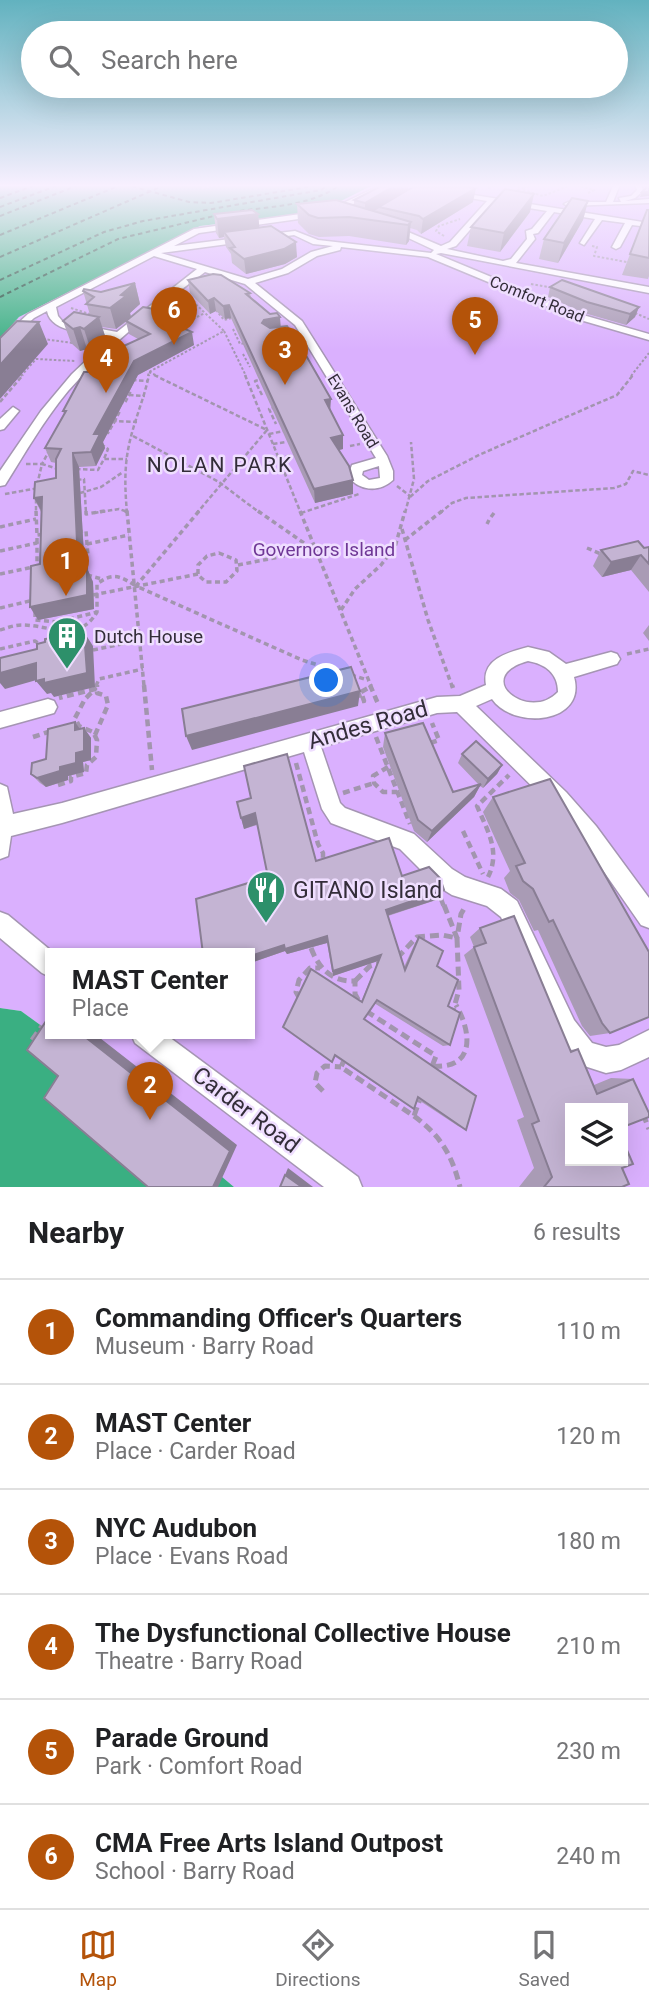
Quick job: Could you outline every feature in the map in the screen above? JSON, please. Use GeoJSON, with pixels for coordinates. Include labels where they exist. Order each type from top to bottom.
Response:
{"type":"FeatureCollection","features":[{"type":"Feature","properties":{"kind":"street"},"geometry":{"type":"LineString","coordinates":[[0,346],[26,319],[181,239]]}},
{"type":"Feature","properties":{"kind":"street","name":"Comfort Road"},"geometry":{"type":"LineString","coordinates":[[157,251],[246,239]]}},
{"type":"Feature","properties":{"kind":"street","name":"Comfort Road"},"geometry":{"type":"LineString","coordinates":[[308,239],[430,255],[580,317],[649,337]]}},
{"type":"Feature","properties":{"kind":"street"},"geometry":{"type":"LineString","coordinates":[[418,239],[451,254]]}},
{"type":"Feature","properties":{"kind":"street"},"geometry":{"type":"LineString","coordinates":[[430,255],[457,239]]}},
{"type":"Feature","properties":{"kind":"street"},"geometry":{"type":"LineString","coordinates":[[487,279],[506,262],[514,261],[531,239]]}},
{"type":"Feature","properties":{"kind":"street"},"geometry":{"type":"LineString","coordinates":[[586,244],[588,239]]}},
{"type":"Feature","properties":{"kind":"street"},"geometry":{"type":"LineString","coordinates":[[616,247],[620,239]]}},
{"type":"Feature","properties":{"kind":"street","name":"Comfort Road"},"geometry":{"type":"LineString","coordinates":[[248,282],[285,271],[314,254],[344,246]]}},
{"type":"Feature","properties":{"kind":"street","name":"Evans Road"},"geometry":{"type":"LineString","coordinates":[[157,251],[248,282],[299,323],[383,460],[388,472],[386,480],[375,485],[365,484],[355,476],[357,468],[383,460]]}},
{"type":"Feature","properties":{"kind":"street"},"geometry":{"type":"LineString","coordinates":[[430,255],[451,254],[506,262],[649,290]]}},
{"type":"Feature","properties":{"kind":"street"},"geometry":{"type":"LineString","coordinates":[[0,482],[23,445],[74,378],[149,311],[205,268]]}},
{"type":"Feature","properties":{"kind":"street"},"geometry":{"type":"LineString","coordinates":[[51,307],[53,317],[60,324]]}},
{"type":"Feature","properties":{"kind":"street"},"geometry":{"type":"LineString","coordinates":[[11,334],[60,324],[121,336]]}},
{"type":"Feature","properties":{"kind":"street"},"geometry":{"type":"LineString","coordinates":[[288,333],[304,331]]}},
{"type":"Feature","properties":{"kind":"street"},"geometry":{"type":"LineString","coordinates":[[0,426],[13,411]]}},
{"type":"Feature","properties":{"kind":"street"},"geometry":{"type":"LineString","coordinates":[[522,655],[547,659],[562,672],[568,688],[565,698],[540,711],[513,707],[496,689],[493,676],[497,667],[506,660],[522,655]]}},
{"type":"Feature","properties":{"kind":"street"},"geometry":{"type":"LineString","coordinates":[[562,672],[611,659]]}},
{"type":"Feature","properties":{"kind":"street","name":"Andes Road"},"geometry":{"type":"LineString","coordinates":[[1,827],[62,813],[437,705],[461,704],[496,689]]}},
{"type":"Feature","properties":{"kind":"street"},"geometry":{"type":"LineString","coordinates":[[0,720],[52,703]]}},
{"type":"Feature","properties":{"kind":"street"},"geometry":{"type":"LineString","coordinates":[[461,704],[559,799],[589,833],[649,917]]}},
{"type":"Feature","properties":{"kind":"street"},"geometry":{"type":"LineString","coordinates":[[310,742],[318,801],[338,816],[407,841],[444,877],[460,887],[501,901],[515,919],[573,1044],[584,1054],[606,1060],[618,1058],[649,1043]]}},
{"type":"Feature","properties":{"kind":"street"},"geometry":{"type":"LineString","coordinates":[[0,794],[3,808],[0,848]]}},
{"type":"Feature","properties":{"kind":"street"},"geometry":{"type":"LineString","coordinates":[[0,924],[45,961]]}},
{"type":"Feature","properties":{"kind":"street","name":"Carder Road"},"geometry":{"type":"LineString","coordinates":[[151,1039],[348,1187]]}},
{"type":"Feature","properties":{"kind":"path"},"geometry":{"type":"LineString","coordinates":[[586,244],[597,247],[592,255],[632,264]]}},
{"type":"Feature","properties":{"kind":"path"},"geometry":{"type":"LineString","coordinates":[[550,293],[546,284],[558,286]]}},
{"type":"Feature","properties":{"kind":"path"},"geometry":{"type":"LineString","coordinates":[[178,287],[193,299],[229,338],[370,687],[386,720]]}},
{"type":"Feature","properties":{"kind":"path"},"geometry":{"type":"LineString","coordinates":[[149,311],[218,306],[215,312],[224,320],[236,317]]}},
{"type":"Feature","properties":{"kind":"path"},"geometry":{"type":"LineString","coordinates":[[625,310],[649,319]]}},
{"type":"Feature","properties":{"kind":"path"},"geometry":{"type":"LineString","coordinates":[[193,319],[205,313]]}},
{"type":"Feature","properties":{"kind":"path"},"geometry":{"type":"LineString","coordinates":[[634,317],[638,314]]}},
{"type":"Feature","properties":{"kind":"path"},"geometry":{"type":"LineString","coordinates":[[211,318],[219,316]]}},
{"type":"Feature","properties":{"kind":"path"},"geometry":{"type":"LineString","coordinates":[[42,327],[28,339],[75,343]]}},
{"type":"Feature","properties":{"kind":"path"},"geometry":{"type":"LineString","coordinates":[[233,330],[240,344],[253,342]]}},
{"type":"Feature","properties":{"kind":"path"},"geometry":{"type":"LineString","coordinates":[[149,372],[224,331]]}},
{"type":"Feature","properties":{"kind":"path"},"geometry":{"type":"LineString","coordinates":[[229,338],[237,337]]}},
{"type":"Feature","properties":{"kind":"path"},"geometry":{"type":"LineString","coordinates":[[191,341],[199,345]]}},
{"type":"Feature","properties":{"kind":"path"},"geometry":{"type":"LineString","coordinates":[[165,352],[176,358]]}},
{"type":"Feature","properties":{"kind":"path"},"geometry":{"type":"LineString","coordinates":[[410,497],[428,481],[481,454],[617,395],[649,353]]}},
{"type":"Feature","properties":{"kind":"path"},"geometry":{"type":"LineString","coordinates":[[237,355],[243,354],[250,367]]}},
{"type":"Feature","properties":{"kind":"path"},"geometry":{"type":"LineString","coordinates":[[155,357],[166,363]]}},
{"type":"Feature","properties":{"kind":"path"},"geometry":{"type":"LineString","coordinates":[[0,402],[36,359],[91,362]]}},
{"type":"Feature","properties":{"kind":"path"},"geometry":{"type":"LineString","coordinates":[[149,372],[124,471],[154,786]]}},
{"type":"Feature","properties":{"kind":"path"},"geometry":{"type":"LineString","coordinates":[[149,372],[268,432],[293,429]]}},
{"type":"Feature","properties":{"kind":"path"},"geometry":{"type":"LineString","coordinates":[[15,376],[22,377]]}},
{"type":"Feature","properties":{"kind":"path"},"geometry":{"type":"LineString","coordinates":[[262,395],[255,381],[267,379]]}},
{"type":"Feature","properties":{"kind":"path"},"geometry":{"type":"LineString","coordinates":[[123,380],[148,381]]}},
{"type":"Feature","properties":{"kind":"path"},"geometry":{"type":"LineString","coordinates":[[9,383],[16,383]]}},
{"type":"Feature","properties":{"kind":"path"},"geometry":{"type":"LineString","coordinates":[[250,388],[258,387]]}},
{"type":"Feature","properties":{"kind":"path"},"geometry":{"type":"LineString","coordinates":[[113,402],[125,402],[131,391]]}},
{"type":"Feature","properties":{"kind":"path"},"geometry":{"type":"LineString","coordinates":[[0,395],[6,396]]}},
{"type":"Feature","properties":{"kind":"path"},"geometry":{"type":"LineString","coordinates":[[129,395],[145,396]]}},
{"type":"Feature","properties":{"kind":"path"},"geometry":{"type":"LineString","coordinates":[[276,424],[269,409],[280,407]]}},
{"type":"Feature","properties":{"kind":"path"},"geometry":{"type":"LineString","coordinates":[[96,433],[108,433],[120,411],[109,412]]}},
{"type":"Feature","properties":{"kind":"path"},"geometry":{"type":"LineString","coordinates":[[262,418],[272,416]]}},
{"type":"Feature","properties":{"kind":"path"},"geometry":{"type":"LineString","coordinates":[[115,421],[137,422]]}},
{"type":"Feature","properties":{"kind":"path"},"geometry":{"type":"LineString","coordinates":[[136,586],[268,432]]}},
{"type":"Feature","properties":{"kind":"path"},"geometry":{"type":"LineString","coordinates":[[132,436],[221,484],[314,550]]}},
{"type":"Feature","properties":{"kind":"path"},"geometry":{"type":"LineString","coordinates":[[12,463],[42,464],[53,469],[99,470],[108,449],[93,441]]}},
{"type":"Feature","properties":{"kind":"path"},"geometry":{"type":"LineString","coordinates":[[273,444],[286,442]]}},
{"type":"Feature","properties":{"kind":"path"},"geometry":{"type":"LineString","coordinates":[[341,612],[355,589],[390,554],[401,527],[414,479],[411,442]]}},
{"type":"Feature","properties":{"kind":"path"},"geometry":{"type":"LineString","coordinates":[[23,445],[51,447],[42,464],[36,489],[37,577]]}},
{"type":"Feature","properties":{"kind":"path"},"geometry":{"type":"LineString","coordinates":[[279,458],[292,455]]}},
{"type":"Feature","properties":{"kind":"path"},"geometry":{"type":"LineString","coordinates":[[104,458],[127,459]]}},
{"type":"Feature","properties":{"kind":"path"},"geometry":{"type":"LineString","coordinates":[[83,492],[109,484],[124,471]]}},
{"type":"Feature","properties":{"kind":"path"},"geometry":{"type":"LineString","coordinates":[[405,540],[459,500],[614,488],[626,484],[634,471],[649,475]]}},
{"type":"Feature","properties":{"kind":"path"},"geometry":{"type":"LineString","coordinates":[[72,481],[84,479],[86,516],[119,509],[128,512]]}},
{"type":"Feature","properties":{"kind":"path"},"geometry":{"type":"LineString","coordinates":[[300,511],[352,498],[365,484]]}},
{"type":"Feature","properties":{"kind":"path"},"geometry":{"type":"LineString","coordinates":[[0,495],[47,485]]}},
{"type":"Feature","properties":{"kind":"path"},"geometry":{"type":"LineString","coordinates":[[0,527],[37,519],[46,521]]}},
{"type":"Feature","properties":{"kind":"path"},"geometry":{"type":"LineString","coordinates":[[401,527],[428,620],[461,704]]}},
{"type":"Feature","properties":{"kind":"path"},"geometry":{"type":"LineString","coordinates":[[74,533],[86,531],[88,556],[77,559]]}},
{"type":"Feature","properties":{"kind":"path"},"geometry":{"type":"LineString","coordinates":[[37,535],[47,533]]}},
{"type":"Feature","properties":{"kind":"path"},"geometry":{"type":"LineString","coordinates":[[87,544],[130,534]]}},
{"type":"Feature","properties":{"kind":"path"},"geometry":{"type":"LineString","coordinates":[[0,551],[48,542]]}},
{"type":"Feature","properties":{"kind":"path"},"geometry":{"type":"LineString","coordinates":[[587,548],[612,558]]}},
{"type":"Feature","properties":{"kind":"path"},"geometry":{"type":"LineString","coordinates":[[238,565],[314,550]]}},
{"type":"Feature","properties":{"kind":"path"},"geometry":{"type":"LineString","coordinates":[[214,554],[229,555],[238,565],[232,579],[219,584],[206,582],[198,574],[198,565],[214,554]]}},
{"type":"Feature","properties":{"kind":"path"},"geometry":{"type":"LineString","coordinates":[[0,574],[44,567]]}},
{"type":"Feature","properties":{"kind":"path"},"geometry":{"type":"LineString","coordinates":[[96,595],[198,574]]}},
{"type":"Feature","properties":{"kind":"path"},"geometry":{"type":"LineString","coordinates":[[81,576],[93,575],[102,579]]}},
{"type":"Feature","properties":{"kind":"path"},"geometry":{"type":"LineString","coordinates":[[0,630],[23,625],[59,632],[84,625],[97,612],[97,584],[113,575],[302,660],[368,680]]}},
{"type":"Feature","properties":{"kind":"path"},"geometry":{"type":"LineString","coordinates":[[36,588],[35,619],[39,622],[62,621],[97,612]]}},
{"type":"Feature","properties":{"kind":"path"},"geometry":{"type":"LineString","coordinates":[[0,608],[36,600]]}},
{"type":"Feature","properties":{"kind":"path"},"geometry":{"type":"LineString","coordinates":[[93,650],[141,640]]}},
{"type":"Feature","properties":{"kind":"path"},"geometry":{"type":"LineString","coordinates":[[0,649],[35,641],[43,646]]}},
{"type":"Feature","properties":{"kind":"path"},"geometry":{"type":"LineString","coordinates":[[611,659],[649,649]]}},
{"type":"Feature","properties":{"kind":"path"},"geometry":{"type":"LineString","coordinates":[[95,735],[79,726],[75,718],[85,699],[101,678],[143,669]]}},
{"type":"Feature","properties":{"kind":"path"},"geometry":{"type":"LineString","coordinates":[[334,670],[334,678]]}},
{"type":"Feature","properties":{"kind":"path"},"geometry":{"type":"LineString","coordinates":[[353,692],[358,691],[361,701],[364,701],[361,692],[370,687]]}},
{"type":"Feature","properties":{"kind":"path"},"geometry":{"type":"LineString","coordinates":[[52,703],[95,689]]}},
{"type":"Feature","properties":{"kind":"path"},"geometry":{"type":"LineString","coordinates":[[58,795],[58,784],[86,773],[87,765],[96,757],[95,735],[108,705],[106,696],[97,693],[95,689]]}},
{"type":"Feature","properties":{"kind":"path"},"geometry":{"type":"LineString","coordinates":[[425,709],[439,738],[430,743]]}},
{"type":"Feature","properties":{"kind":"path"},"geometry":{"type":"LineString","coordinates":[[33,737],[57,730]]}},
{"type":"Feature","properties":{"kind":"path"},"geometry":{"type":"LineString","coordinates":[[284,764],[295,761],[298,772],[318,801],[318,844],[323,853],[324,868]]}},
{"type":"Feature","properties":{"kind":"path"},"geometry":{"type":"LineString","coordinates":[[463,831],[483,873],[483,885],[496,860],[496,850],[477,806],[523,762]]}},
{"type":"Feature","properties":{"kind":"path"},"geometry":{"type":"LineString","coordinates":[[388,767],[377,771],[373,776],[374,783],[383,792],[397,792]]}},
{"type":"Feature","properties":{"kind":"path"},"geometry":{"type":"LineString","coordinates":[[290,774],[298,772]]}},
{"type":"Feature","properties":{"kind":"path"},"geometry":{"type":"LineString","coordinates":[[299,807],[374,783]]}},
{"type":"Feature","properties":{"kind":"path"},"geometry":{"type":"LineString","coordinates":[[312,853],[318,844]]}},
{"type":"Feature","properties":{"kind":"path"},"geometry":{"type":"LineString","coordinates":[[311,948],[320,968],[336,980],[355,981],[374,965],[396,959],[416,937],[442,935],[457,939],[459,977],[456,1005],[452,1012],[443,1006]]}},
{"type":"Feature","properties":{"kind":"path"},"geometry":{"type":"LineString","coordinates":[[374,965],[384,971]]}},
{"type":"Feature","properties":{"kind":"path"},"geometry":{"type":"LineString","coordinates":[[300,999],[296,992],[299,980],[310,968],[320,968]]}},
{"type":"Feature","properties":{"kind":"path"},"geometry":{"type":"LineString","coordinates":[[355,981],[355,994],[364,1010],[436,1056],[428,1078]]}},
{"type":"Feature","properties":{"kind":"path"},"geometry":{"type":"LineString","coordinates":[[433,1066],[451,1066],[462,1059],[465,1052],[467,1030],[456,1005]]}},
{"type":"Feature","properties":{"kind":"path"},"geometry":{"type":"LineString","coordinates":[[360,1021],[364,1010]]}},
{"type":"Feature","properties":{"kind":"path"},"geometry":{"type":"LineString","coordinates":[[32,1040],[42,1026]]}},
{"type":"Feature","properties":{"kind":"path"},"geometry":{"type":"LineString","coordinates":[[341,1067],[346,1055]]}},
{"type":"Feature","properties":{"kind":"path"},"geometry":{"type":"LineString","coordinates":[[323,1091],[315,1083],[317,1073],[325,1066],[341,1067],[414,1116],[440,1135],[455,1167],[460,1187]]}},
{"type":"Feature","properties":{"kind":"path"},"geometry":{"type":"LineString","coordinates":[[414,1116],[423,1091]]}},
{"type":"Feature","properties":{"kind":"path"},"geometry":{"type":"LineString","coordinates":[[639,1104],[649,1129]]}},
{"type":"Feature","properties":{"kind":"green space","name":"Governors Island"},"geometry":{"type":"Polygon","coordinates":[[[173,239],[649,239],[649,1187],[234,1187],[59,1039],[255,1039],[255,948],[45,948],[45,1028],[21,1011],[0,1008],[0,338],[19,317],[173,239]]]}},
{"type":"Feature","properties":{"kind":"shaded area"},"geometry":{"type":"Polygon","coordinates":[[[0,239],[173,239],[19,317],[0,338],[0,239]]]}},
{"type":"Feature","properties":{"kind":"shaded area"},"geometry":{"type":"Polygon","coordinates":[[[0,1008],[21,1011],[45,1028],[45,1039],[58,1039],[234,1187],[0,1187],[0,1008]]]}},
{"type":"Feature","properties":{"kind":"building"},"geometry":{"type":"Polygon","coordinates":[[[229,239],[292,239],[296,242],[284,249],[244,259],[230,248],[235,247],[229,239]]]}},
{"type":"Feature","properties":{"kind":"building"},"geometry":{"type":"Polygon","coordinates":[[[546,239],[566,239],[564,243],[546,239]]]}},
{"type":"Feature","properties":{"kind":"building"},"geometry":{"type":"Polygon","coordinates":[[[636,239],[649,239],[649,258],[630,254],[636,239]]]}},
{"type":"Feature","properties":{"kind":"building"},"geometry":{"type":"Polygon","coordinates":[[[213,274],[221,275],[250,293],[246,294],[270,314],[277,313],[280,317],[264,320],[262,323],[270,328],[287,326],[300,345],[331,399],[325,400],[343,435],[331,438],[349,466],[353,480],[314,489],[229,305],[223,306],[214,298],[208,301],[188,280],[213,274]]]}},
{"type":"Feature","properties":{"kind":"building"},"geometry":{"type":"Polygon","coordinates":[[[562,280],[639,307],[630,314],[587,302],[550,287],[562,280]]]}},
{"type":"Feature","properties":{"kind":"building"},"geometry":{"type":"Polygon","coordinates":[[[135,283],[121,295],[126,296],[110,308],[86,304],[94,297],[83,291],[84,289],[101,292],[135,283]]]}},
{"type":"Feature","properties":{"kind":"building"},"geometry":{"type":"Polygon","coordinates":[[[143,307],[182,314],[167,321],[192,332],[134,361],[94,434],[100,434],[91,452],[73,453],[77,542],[73,543],[75,570],[87,568],[87,595],[30,607],[31,566],[40,564],[42,497],[34,498],[35,482],[56,478],[56,459],[61,449],[45,448],[84,372],[102,372],[117,349],[150,334],[126,321],[143,307]]]}},
{"type":"Feature","properties":{"kind":"building"},"geometry":{"type":"Polygon","coordinates":[[[74,312],[99,317],[84,329],[73,329],[63,321],[74,312]]]}},
{"type":"Feature","properties":{"kind":"building"},"geometry":{"type":"Polygon","coordinates":[[[17,321],[39,322],[0,365],[0,338],[17,321]]]}},
{"type":"Feature","properties":{"kind":"building"},"geometry":{"type":"Polygon","coordinates":[[[638,541],[644,548],[649,547],[649,564],[641,555],[611,562],[601,550],[638,541]]]}},
{"type":"Feature","properties":{"kind":"building"},"geometry":{"type":"Polygon","coordinates":[[[84,632],[87,673],[44,683],[44,679],[36,681],[36,663],[0,673],[0,658],[37,649],[37,644],[45,642],[45,639],[84,632]]]}},
{"type":"Feature","properties":{"kind":"building"},"geometry":{"type":"Polygon","coordinates":[[[351,667],[360,691],[186,736],[182,709],[351,667]]]}},
{"type":"Feature","properties":{"kind":"building"},"geometry":{"type":"Polygon","coordinates":[[[75,722],[75,730],[84,728],[84,751],[76,753],[76,763],[37,778],[31,774],[32,763],[46,759],[48,729],[75,722]]]}},
{"type":"Feature","properties":{"kind":"building"},"geometry":{"type":"Polygon","coordinates":[[[423,723],[453,792],[481,784],[432,831],[418,820],[385,733],[423,723]]]}},
{"type":"Feature","properties":{"kind":"building"},"geometry":{"type":"Polygon","coordinates":[[[476,741],[502,765],[488,779],[462,754],[476,741]]]}},
{"type":"Feature","properties":{"kind":"building"},"geometry":{"type":"Polygon","coordinates":[[[287,754],[316,861],[389,838],[402,876],[429,867],[440,878],[444,890],[386,910],[405,970],[419,937],[443,951],[437,966],[458,980],[448,1006],[460,1013],[450,1045],[377,1000],[364,1019],[476,1096],[466,1130],[418,1097],[414,1109],[335,1055],[332,1062],[283,1027],[311,969],[362,1002],[381,955],[333,971],[327,936],[285,949],[284,945],[255,954],[255,948],[202,948],[196,899],[268,877],[255,813],[241,818],[237,802],[251,798],[244,766],[287,754]]]}},
{"type":"Feature","properties":{"kind":"building"},"geometry":{"type":"Polygon","coordinates":[[[550,779],[649,952],[649,1017],[610,1033],[602,1023],[553,920],[549,922],[533,889],[523,881],[516,866],[525,863],[493,797],[550,779]]]}},
{"type":"Feature","properties":{"kind":"building"},"geometry":{"type":"Polygon","coordinates":[[[514,916],[571,1052],[578,1049],[597,1094],[633,1079],[649,1117],[628,1125],[628,1103],[565,1103],[565,1166],[628,1166],[622,1168],[629,1184],[622,1187],[544,1187],[552,1177],[532,1124],[539,1121],[474,947],[486,943],[480,928],[514,916]]]}},
{"type":"Feature","properties":{"kind":"building"},"geometry":{"type":"Polygon","coordinates":[[[45,1023],[45,1039],[88,1039],[230,1151],[213,1187],[148,1187],[44,1098],[58,1076],[27,1050],[45,1023]]]}},
{"type":"Feature","properties":{"kind":"building"},"geometry":{"type":"Polygon","coordinates":[[[628,1152],[633,1164],[628,1166],[628,1152]]]}},
{"type":"Feature","properties":{"kind":"building"},"geometry":{"type":"Polygon","coordinates":[[[285,1175],[302,1187],[280,1187],[285,1175]]]}},
{"type":"Feature","properties":{"kind":"ferry route"},"geometry":{"type":"LineString","coordinates":[[0,257],[40,239]]}},
{"type":"Feature","properties":{"kind":"ferry route"},"geometry":{"type":"LineString","coordinates":[[0,280],[88,239]]}},
{"type":"Feature","properties":{"kind":"ferry route"},"geometry":{"type":"LineString","coordinates":[[0,297],[117,239]]}},
{"type":"Feature","properties":{"kind":"place","name":"CMA Free Arts Island Outpost"},"geometry":{"type":"Point","coordinates":[174,345]}},
{"type":"Feature","properties":{"kind":"place","name":"Parade Ground"},"geometry":{"type":"Point","coordinates":[475,355]}},
{"type":"Feature","properties":{"kind":"place","name":"NYC Audubon"},"geometry":{"type":"Point","coordinates":[285,385]}},
{"type":"Feature","properties":{"kind":"place","name":"The Dysfunctional Collective House"},"geometry":{"type":"Point","coordinates":[106,393]}},
{"type":"Feature","properties":{"kind":"place","name":"Commanding Officer's Quarters"},"geometry":{"type":"Point","coordinates":[66,596]}},
{"type":"Feature","properties":{"kind":"place","name":"Dutch House"},"geometry":{"type":"Point","coordinates":[67,670]}},
{"type":"Feature","properties":{"kind":"place","name":"GITANO Island"},"geometry":{"type":"Point","coordinates":[266,924]}},
{"type":"Feature","properties":{"kind":"place","name":"MAST Center"},"geometry":{"type":"Point","coordinates":[150,1120]}},
{"type":"Feature","properties":{"kind":"district","name":"NOLAN PARK"},"geometry":{"type":"Point","coordinates":[220,465]}}]}
